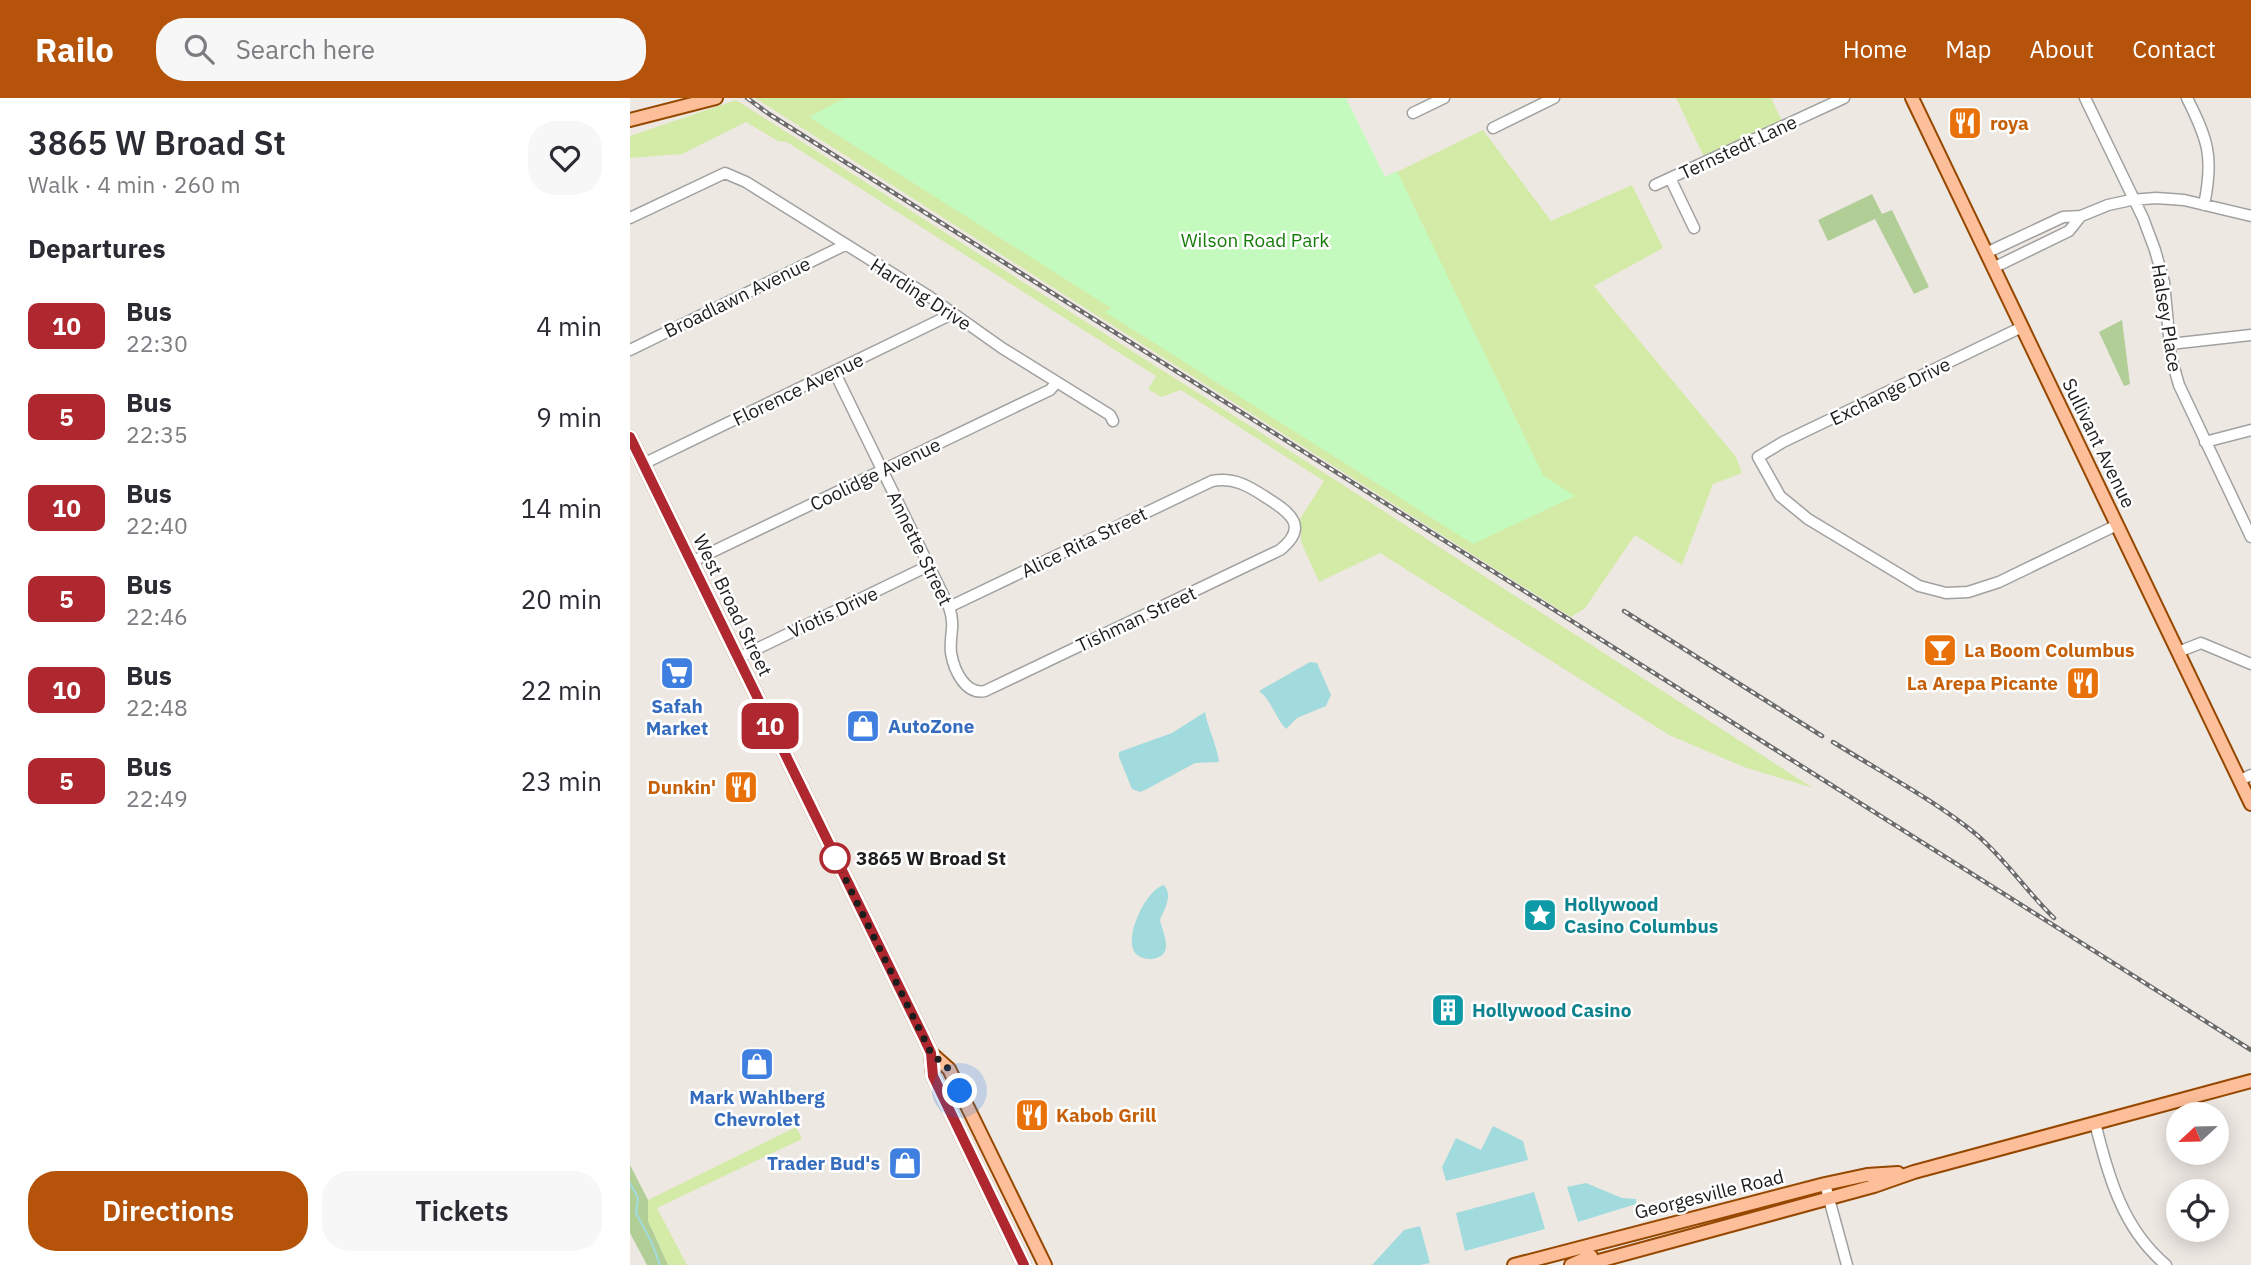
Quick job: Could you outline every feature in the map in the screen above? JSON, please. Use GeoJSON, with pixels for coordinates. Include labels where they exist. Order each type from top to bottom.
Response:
{"type":"FeatureCollection","features":[{"type":"Feature","properties":{"kind":"main road","name":"Sullivant Avenue"},"geometry":{"type":"LineString","coordinates":[[1912,98],[2179,652],[2245,778],[2251,804]]}},
{"type":"Feature","properties":{"kind":"main road"},"geometry":{"type":"LineString","coordinates":[[630,120],[705,101]]}},
{"type":"Feature","properties":{"kind":"main road"},"geometry":{"type":"LineString","coordinates":[[630,128],[705,101]]}},
{"type":"Feature","properties":{"kind":"main road","name":"West Broad Street"},"geometry":{"type":"LineString","coordinates":[[630,437],[931,1053],[933,1076],[1024,1265]]}},
{"type":"Feature","properties":{"kind":"main road","name":"West Broad Street"},"geometry":{"type":"LineString","coordinates":[[931,1053],[949,1069],[1045,1265]]}},
{"type":"Feature","properties":{"kind":"main road","name":"Georgesville Road"},"geometry":{"type":"LineString","coordinates":[[1584,1265],[2251,1081]]}},
{"type":"Feature","properties":{"kind":"main road","name":"Georgesville Road"},"geometry":{"type":"LineString","coordinates":[[1514,1265],[1825,1184],[1867,1175],[1914,1172]]}},
{"type":"Feature","properties":{"kind":"main road"},"geometry":{"type":"LineString","coordinates":[[1572,1265],[1585,1258],[1635,1243],[1676,1222]]}},
{"type":"Feature","properties":{"kind":"street"},"geometry":{"type":"LineString","coordinates":[[1413,113],[1443,98]]}},
{"type":"Feature","properties":{"kind":"street"},"geometry":{"type":"LineString","coordinates":[[1493,128],[1554,98]]}},
{"type":"Feature","properties":{"kind":"street","name":"Ternstedt Lane"},"geometry":{"type":"LineString","coordinates":[[1656,185],[1844,98]]}},
{"type":"Feature","properties":{"kind":"street","name":"Halsey Place"},"geometry":{"type":"LineString","coordinates":[[2085,98],[2155,250],[2164,282],[2170,344],[2179,385],[2205,442],[2247,520],[2251,537]]}},
{"type":"Feature","properties":{"kind":"street"},"geometry":{"type":"LineString","coordinates":[[2187,98],[2203,130],[2210,161],[2204,205]]}},
{"type":"Feature","properties":{"kind":"street","name":"Harding Drive"},"geometry":{"type":"LineString","coordinates":[[630,218],[725,173],[746,182],[930,298],[1110,415],[1113,421]]}},
{"type":"Feature","properties":{"kind":"street","name":"Ternstedt Lane"},"geometry":{"type":"LineString","coordinates":[[1670,178],[1694,228]]}},
{"type":"Feature","properties":{"kind":"street"},"geometry":{"type":"LineString","coordinates":[[1986,253],[2063,216],[2081,216],[2108,205],[2134,200],[2168,198],[2251,216]]}},
{"type":"Feature","properties":{"kind":"street"},"geometry":{"type":"LineString","coordinates":[[1993,268],[2069,231],[2081,216]]}},
{"type":"Feature","properties":{"kind":"street","name":"Broadlawn Avenue"},"geometry":{"type":"LineString","coordinates":[[630,350],[845,245]]}},
{"type":"Feature","properties":{"kind":"street","name":"Florence Avenue"},"geometry":{"type":"LineString","coordinates":[[643,464],[952,314]]}},
{"type":"Feature","properties":{"kind":"street","name":"Exchange Drive"},"geometry":{"type":"LineString","coordinates":[[2022,327],[1793,437],[1758,457],[1780,496],[1808,519],[1919,586],[1946,593],[1968,592],[1999,582],[2117,525]]}},
{"type":"Feature","properties":{"kind":"street"},"geometry":{"type":"LineString","coordinates":[[2170,344],[2251,335]]}},
{"type":"Feature","properties":{"kind":"street","name":"Annette Street"},"geometry":{"type":"LineString","coordinates":[[834,371],[948,607],[954,624],[951,654],[964,683],[971,690]]}},
{"type":"Feature","properties":{"kind":"street","name":"Coolidge Avenue"},"geometry":{"type":"LineString","coordinates":[[691,562],[1050,390],[1057,382]]}},
{"type":"Feature","properties":{"kind":"street"},"geometry":{"type":"LineString","coordinates":[[2205,442],[2251,430]]}},
{"type":"Feature","properties":{"kind":"street","name":"Alice Rita Street"},"geometry":{"type":"LineString","coordinates":[[948,607],[1204,485],[1220,480],[1236,481],[1249,486],[1285,509],[1294,522],[1294,534]]}},
{"type":"Feature","properties":{"kind":"street","name":"Tishman Street"},"geometry":{"type":"LineString","coordinates":[[971,690],[978,693],[985,691],[1280,550],[1289,544],[1294,534]]}},
{"type":"Feature","properties":{"kind":"street","name":"Viotis Drive"},"geometry":{"type":"LineString","coordinates":[[738,658],[928,566]]}},
{"type":"Feature","properties":{"kind":"street"},"geometry":{"type":"LineString","coordinates":[[2179,652],[2201,643],[2251,664]]}},
{"type":"Feature","properties":{"kind":"street"},"geometry":{"type":"LineString","coordinates":[[2095,1123],[2109,1179],[2119,1204],[2144,1243],[2166,1265]]}},
{"type":"Feature","properties":{"kind":"street"},"geometry":{"type":"LineString","coordinates":[[1825,1184],[1847,1265]]}},
{"type":"Feature","properties":{"kind":"green space","name":"Wilson Road Park"},"geometry":{"type":"Polygon","coordinates":[[[755,98],[1335,98],[1376,182],[1483,130],[1551,221],[1632,185],[1663,248],[1594,286],[1736,457],[1742,473],[1713,484],[1682,565],[1635,535],[1585,608],[1571,617],[755,98]]]}},
{"type":"Feature","properties":{"kind":"green space","name":"Wilson Road Park"},"geometry":{"type":"Polygon","coordinates":[[[845,98],[1346,98],[1385,177],[1397,171],[1543,475],[1575,496],[1473,544],[1105,312],[1111,308],[809,117],[845,98]]]}},
{"type":"Feature","properties":{"kind":"green space"},"geometry":{"type":"Polygon","coordinates":[[[1676,98],[1771,98],[1783,123],[1705,159],[1676,98]]]}},
{"type":"Feature","properties":{"kind":"green space"},"geometry":{"type":"Polygon","coordinates":[[[736,100],[1323,472],[1813,788],[1744,767],[1669,735],[1380,553],[1319,582],[1301,542],[1300,519],[1324,481],[1181,390],[1161,397],[1148,389],[1156,376],[787,142],[778,141],[746,122],[682,154],[630,158],[630,136],[736,100]]]}},
{"type":"Feature","properties":{"kind":"green space"},"geometry":{"type":"Polygon","coordinates":[[[1872,194],[1882,214],[1892,210],[1929,287],[1914,294],[1875,219],[1828,241],[1818,220],[1872,194]]]}},
{"type":"Feature","properties":{"kind":"green space"},"geometry":{"type":"Polygon","coordinates":[[[2122,320],[2130,384],[2124,386],[2099,332],[2122,320]]]}},
{"type":"Feature","properties":{"kind":"green space"},"geometry":{"type":"Polygon","coordinates":[[[796,1127],[802,1139],[657,1208],[687,1265],[668,1265],[648,1221],[648,1200],[796,1127]]]}},
{"type":"Feature","properties":{"kind":"green space"},"geometry":{"type":"Polygon","coordinates":[[[630,1165],[648,1200],[648,1221],[668,1265],[647,1265],[630,1233],[630,1165]]]}},
{"type":"Feature","properties":{"kind":"water"},"geometry":{"type":"Polygon","coordinates":[[[1310,662],[1317,663],[1331,695],[1326,706],[1297,718],[1286,729],[1259,691],[1310,662]]]}},
{"type":"Feature","properties":{"kind":"water"},"geometry":{"type":"Polygon","coordinates":[[[1205,712],[1219,762],[1195,763],[1140,792],[1132,789],[1119,752],[1172,733],[1205,712]]]}},
{"type":"Feature","properties":{"kind":"water"},"geometry":{"type":"Polygon","coordinates":[[[1164,885],[1168,898],[1160,920],[1166,949],[1159,957],[1143,958],[1136,954],[1132,947],[1134,927],[1150,896],[1164,885]]]}},
{"type":"Feature","properties":{"kind":"water"},"geometry":{"type":"Polygon","coordinates":[[[1493,1126],[1523,1141],[1528,1160],[1446,1181],[1442,1167],[1456,1138],[1481,1150],[1493,1126]]]}},
{"type":"Feature","properties":{"kind":"water"},"geometry":{"type":"Polygon","coordinates":[[[1586,1183],[1622,1198],[1636,1199],[1636,1204],[1578,1222],[1567,1187],[1586,1183]]]}},
{"type":"Feature","properties":{"kind":"water"},"geometry":{"type":"Polygon","coordinates":[[[1534,1192],[1545,1229],[1465,1251],[1456,1213],[1534,1192]]]}},
{"type":"Feature","properties":{"kind":"water"},"geometry":{"type":"Polygon","coordinates":[[[1420,1226],[1430,1263],[1372,1265],[1404,1230],[1420,1226]]]}},
{"type":"Feature","properties":{"kind":"waterway"},"geometry":{"type":"LineString","coordinates":[[630,1183],[638,1198],[636,1213],[660,1265]]}},
{"type":"Feature","properties":{"kind":"railway"},"geometry":{"type":"LineString","coordinates":[[747,98],[2251,1050]]}},
{"type":"Feature","properties":{"kind":"railway"},"geometry":{"type":"LineString","coordinates":[[1624,611],[1822,736]]}},
{"type":"Feature","properties":{"kind":"railway"},"geometry":{"type":"LineString","coordinates":[[1833,742],[1961,822],[1997,855],[2054,918]]}},
{"type":"Feature","properties":{"kind":"bus line","name":"10"},"geometry":{"type":"LineString","coordinates":[[630,437],[924,1038],[931,1053],[933,1076],[1024,1265]]}},
{"type":"Feature","properties":{"kind":"place","name":"roya"},"geometry":{"type":"Point","coordinates":[1965,123]}},
{"type":"Feature","properties":{"kind":"place","name":"La Boom Columbus"},"geometry":{"type":"Point","coordinates":[1940,650]}},
{"type":"Feature","properties":{"kind":"place","name":"Safah Market"},"geometry":{"type":"Point","coordinates":[677,673]}},
{"type":"Feature","properties":{"kind":"place","name":"La Arepa Picante"},"geometry":{"type":"Point","coordinates":[2083,683]}},
{"type":"Feature","properties":{"kind":"place","name":"AutoZone"},"geometry":{"type":"Point","coordinates":[863,726]}},
{"type":"Feature","properties":{"kind":"place","name":"Dunkin'"},"geometry":{"type":"Point","coordinates":[741,787]}},
{"type":"Feature","properties":{"kind":"place","name":"3865 W Broad St"},"geometry":{"type":"Point","coordinates":[835,858]}},
{"type":"Feature","properties":{"kind":"place","name":"Hollywood Casino Columbus"},"geometry":{"type":"Point","coordinates":[1540,915]}},
{"type":"Feature","properties":{"kind":"place","name":"Hollywood Casino"},"geometry":{"type":"Point","coordinates":[1448,1010]}},
{"type":"Feature","properties":{"kind":"place","name":"Mark Wahlberg Chevrolet"},"geometry":{"type":"Point","coordinates":[757,1064]}},
{"type":"Feature","properties":{"kind":"place","name":"Kabob Grill"},"geometry":{"type":"Point","coordinates":[1032,1115]}},
{"type":"Feature","properties":{"kind":"place","name":"Trader Bud's"},"geometry":{"type":"Point","coordinates":[905,1163]}},
{"type":"Feature","properties":{"kind":"route"},"geometry":{"type":"LineString","coordinates":[[835,858],[931,1053],[949,1069],[960,1091]]}}]}
